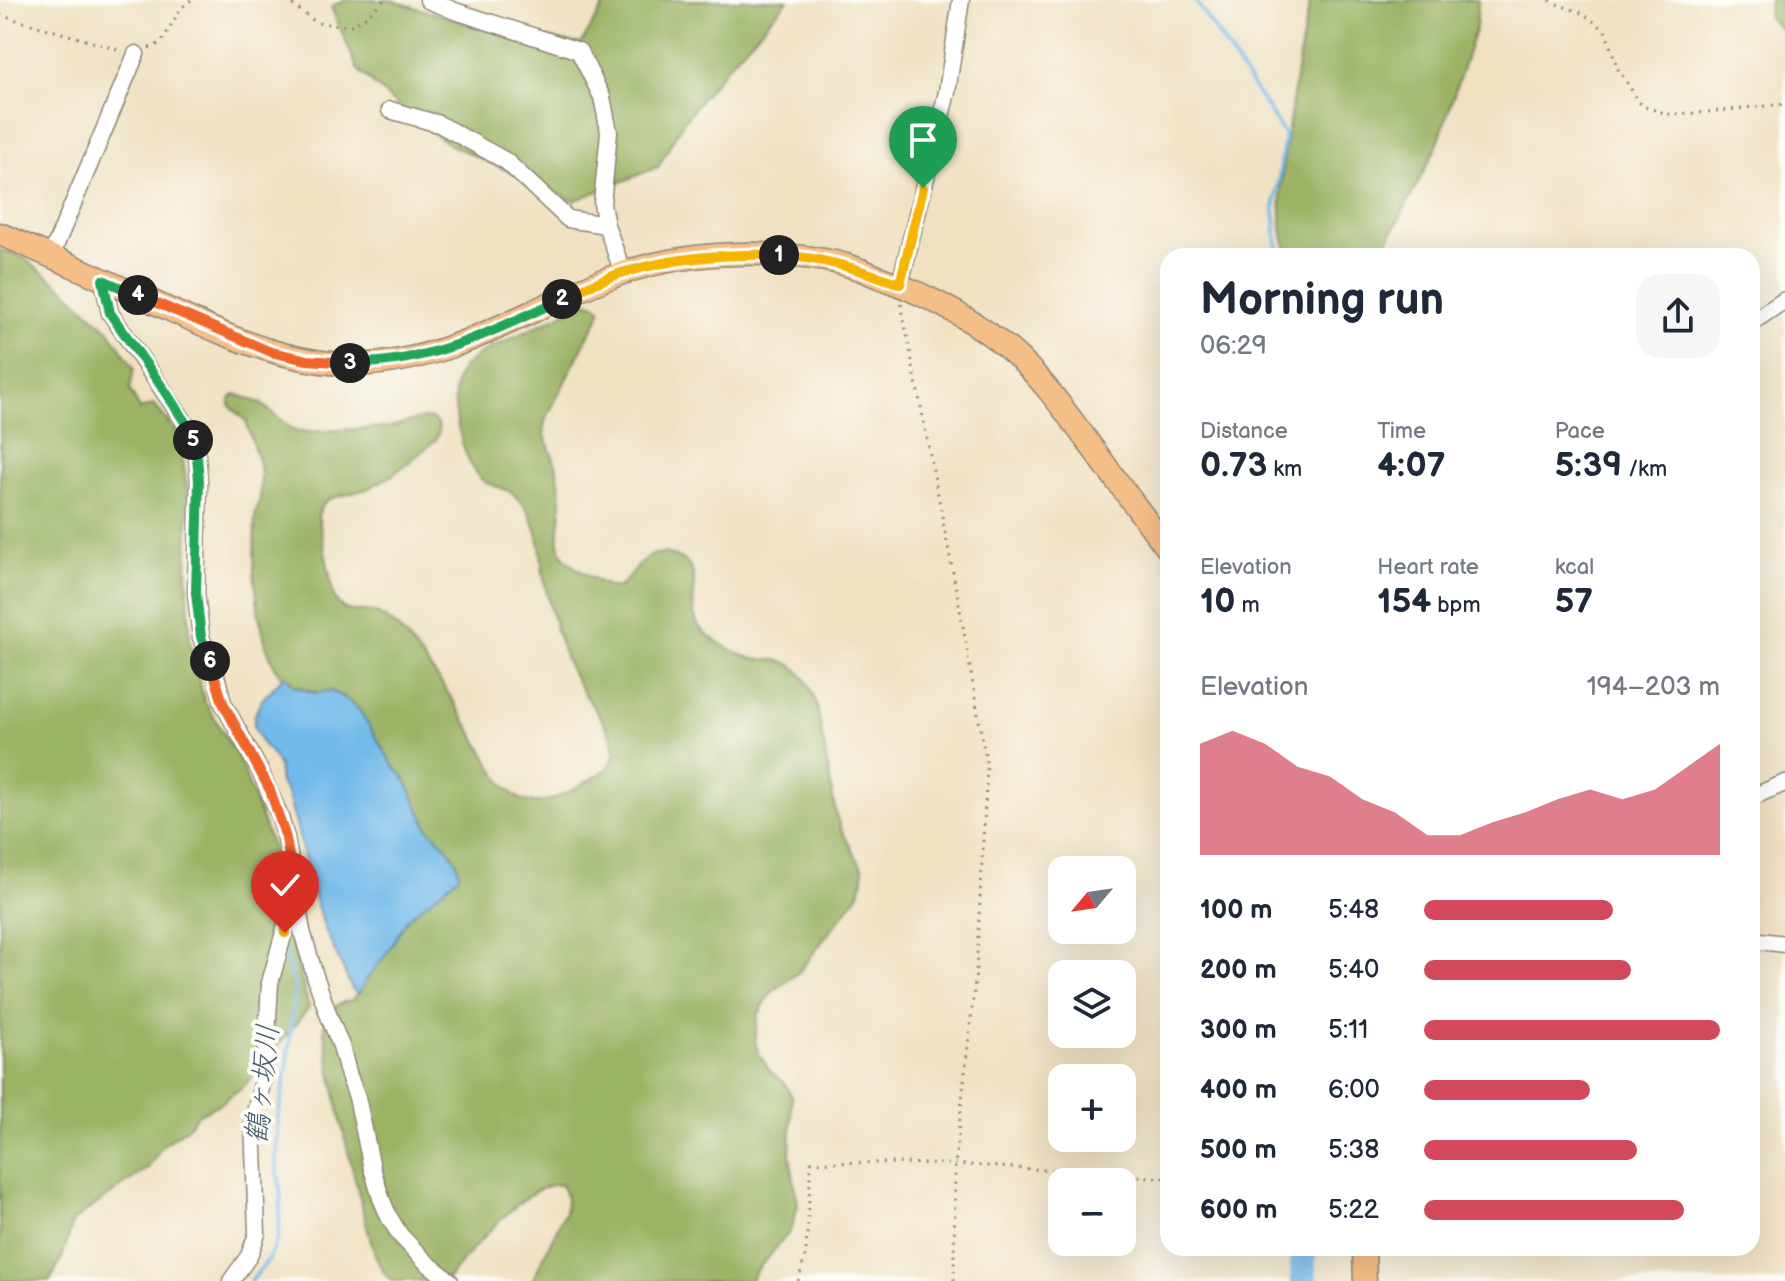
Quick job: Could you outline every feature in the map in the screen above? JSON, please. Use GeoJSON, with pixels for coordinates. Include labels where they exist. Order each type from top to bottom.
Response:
{"type":"FeatureCollection","features":[{"type":"Feature","properties":{"kind":"main road"},"geometry":{"type":"LineString","coordinates":[[0,234],[271,352],[307,360],[369,364],[401,360],[452,347],[483,336],[593,284],[623,273],[689,258],[727,254],[828,260],[925,295],[954,311],[1019,358],[1044,385],[1160,538]]}},
{"type":"Feature","properties":{"kind":"main road"},"geometry":{"type":"LineString","coordinates":[[1364,1256],[1365,1281]]}},
{"type":"Feature","properties":{"kind":"street"},"geometry":{"type":"LineString","coordinates":[[428,0],[579,51],[602,97],[609,132],[602,204],[623,273]]}},
{"type":"Feature","properties":{"kind":"street"},"geometry":{"type":"LineString","coordinates":[[900,284],[947,92],[961,0]]}},
{"type":"Feature","properties":{"kind":"street"},"geometry":{"type":"LineString","coordinates":[[51,256],[136,54]]}},
{"type":"Feature","properties":{"kind":"street"},"geometry":{"type":"LineString","coordinates":[[390,110],[439,124],[506,161],[568,219],[606,225]]}},
{"type":"Feature","properties":{"kind":"street"},"geometry":{"type":"LineString","coordinates":[[103,280],[110,313],[190,430],[199,481],[196,593],[201,637],[223,703],[260,771],[286,838],[302,931],[357,1097],[381,1198],[400,1235],[450,1281]]}},
{"type":"Feature","properties":{"kind":"street"},"geometry":{"type":"LineString","coordinates":[[1760,317],[1785,300]]}},
{"type":"Feature","properties":{"kind":"street"},"geometry":{"type":"LineString","coordinates":[[1760,794],[1785,783]]}},
{"type":"Feature","properties":{"kind":"street"},"geometry":{"type":"LineString","coordinates":[[231,1281],[249,1256],[257,1234],[253,1120],[265,1073],[270,983],[295,891]]}},
{"type":"Feature","properties":{"kind":"street"},"geometry":{"type":"LineString","coordinates":[[1760,941],[1785,944]]}},
{"type":"Feature","properties":{"kind":"path"},"geometry":{"type":"LineString","coordinates":[[0,15],[136,54],[161,43],[181,8],[191,0]]}},
{"type":"Feature","properties":{"kind":"path"},"geometry":{"type":"LineString","coordinates":[[286,0],[317,23],[349,26],[364,18],[384,0]]}},
{"type":"Feature","properties":{"kind":"path"},"geometry":{"type":"LineString","coordinates":[[1550,0],[1582,13],[1605,30],[1618,69],[1642,106],[1668,114],[1785,104]]}},
{"type":"Feature","properties":{"kind":"path"},"geometry":{"type":"LineString","coordinates":[[900,284],[901,309],[960,609],[987,767],[976,972],[955,1164],[954,1281]]}},
{"type":"Feature","properties":{"kind":"path"},"geometry":{"type":"LineString","coordinates":[[798,1281],[806,1253],[811,1162],[955,1164],[1160,1177]]}},
{"type":"Feature","properties":{"kind":"green space"},"geometry":{"type":"Polygon","coordinates":[[[344,0],[391,0],[473,25],[581,44],[602,9],[602,0],[788,0],[726,68],[683,122],[658,167],[574,201],[449,144],[412,119],[358,70],[331,7],[344,0]]]}},
{"type":"Feature","properties":{"kind":"green space"},"geometry":{"type":"Polygon","coordinates":[[[1311,0],[1478,0],[1476,27],[1437,146],[1384,248],[1287,248],[1281,222],[1281,202],[1300,51],[1311,0]]]}},
{"type":"Feature","properties":{"kind":"green space"},"geometry":{"type":"Polygon","coordinates":[[[1770,0],[1785,0],[1785,33],[1768,17],[1770,0]]]}},
{"type":"Feature","properties":{"kind":"green space"},"geometry":{"type":"Polygon","coordinates":[[[0,250],[21,256],[61,286],[109,331],[134,368],[130,390],[140,409],[154,405],[180,436],[188,497],[190,642],[204,700],[239,760],[275,854],[309,1008],[245,1085],[221,1103],[197,1115],[187,1128],[162,1146],[149,1167],[73,1221],[63,1256],[50,1281],[0,1281],[0,250]]]}},
{"type":"Feature","properties":{"kind":"green space"},"geometry":{"type":"Polygon","coordinates":[[[587,302],[600,308],[599,317],[544,427],[559,483],[561,551],[566,560],[579,570],[603,584],[618,588],[649,556],[666,554],[678,557],[692,571],[694,611],[701,629],[741,654],[787,663],[799,672],[817,706],[836,815],[863,869],[857,896],[799,972],[771,993],[758,1015],[755,1042],[759,1054],[770,1071],[785,1083],[792,1097],[790,1155],[798,1205],[789,1233],[750,1281],[532,1281],[565,1212],[566,1198],[561,1185],[548,1186],[533,1193],[516,1206],[482,1238],[445,1281],[391,1281],[379,1265],[372,1246],[336,1100],[324,1032],[325,1020],[330,1012],[354,999],[364,976],[327,695],[285,683],[266,645],[254,572],[255,515],[260,499],[261,471],[246,421],[230,406],[230,399],[235,394],[260,403],[293,430],[308,432],[390,427],[423,418],[432,419],[438,424],[436,440],[393,475],[367,489],[329,499],[322,505],[318,516],[334,597],[343,608],[369,611],[383,617],[406,637],[449,694],[509,791],[528,802],[551,800],[607,768],[614,757],[612,741],[564,654],[549,603],[532,519],[517,497],[484,481],[472,467],[461,440],[455,395],[460,372],[483,352],[587,302]]]}},
{"type":"Feature","properties":{"kind":"water"},"geometry":{"type":"Polygon","coordinates":[[[285,675],[294,686],[315,693],[330,691],[345,698],[360,711],[393,765],[406,780],[428,828],[457,862],[459,876],[408,918],[359,994],[352,989],[325,929],[287,793],[280,783],[278,765],[254,727],[254,717],[261,701],[285,675]]]}},
{"type":"Feature","properties":{"kind":"waterway"},"geometry":{"type":"LineString","coordinates":[[1195,0],[1285,135],[1274,208],[1277,248]]}},
{"type":"Feature","properties":{"kind":"waterway","name":"鶴ヶ坂川"},"geometry":{"type":"LineString","coordinates":[[267,887],[278,927]]}},
{"type":"Feature","properties":{"kind":"waterway","name":"鶴ヶ坂川"},"geometry":{"type":"LineString","coordinates":[[251,1281],[269,1259],[278,1237],[281,1195],[276,1161],[278,1117],[287,1068],[295,989],[285,951]]}},
{"type":"Feature","properties":{"kind":"waterway"},"geometry":{"type":"LineString","coordinates":[[1302,1256],[1304,1281]]}},
{"type":"Feature","properties":{"kind":"route"},"geometry":{"type":"LineString","coordinates":[[285,933],[295,891],[286,838],[270,790],[223,703],[201,637],[196,593],[199,481],[190,430],[110,313],[103,280],[271,352],[307,360],[369,364],[401,360],[452,347],[483,336],[593,284],[623,273],[689,258],[727,254],[828,260],[900,284],[923,188]]}}]}
